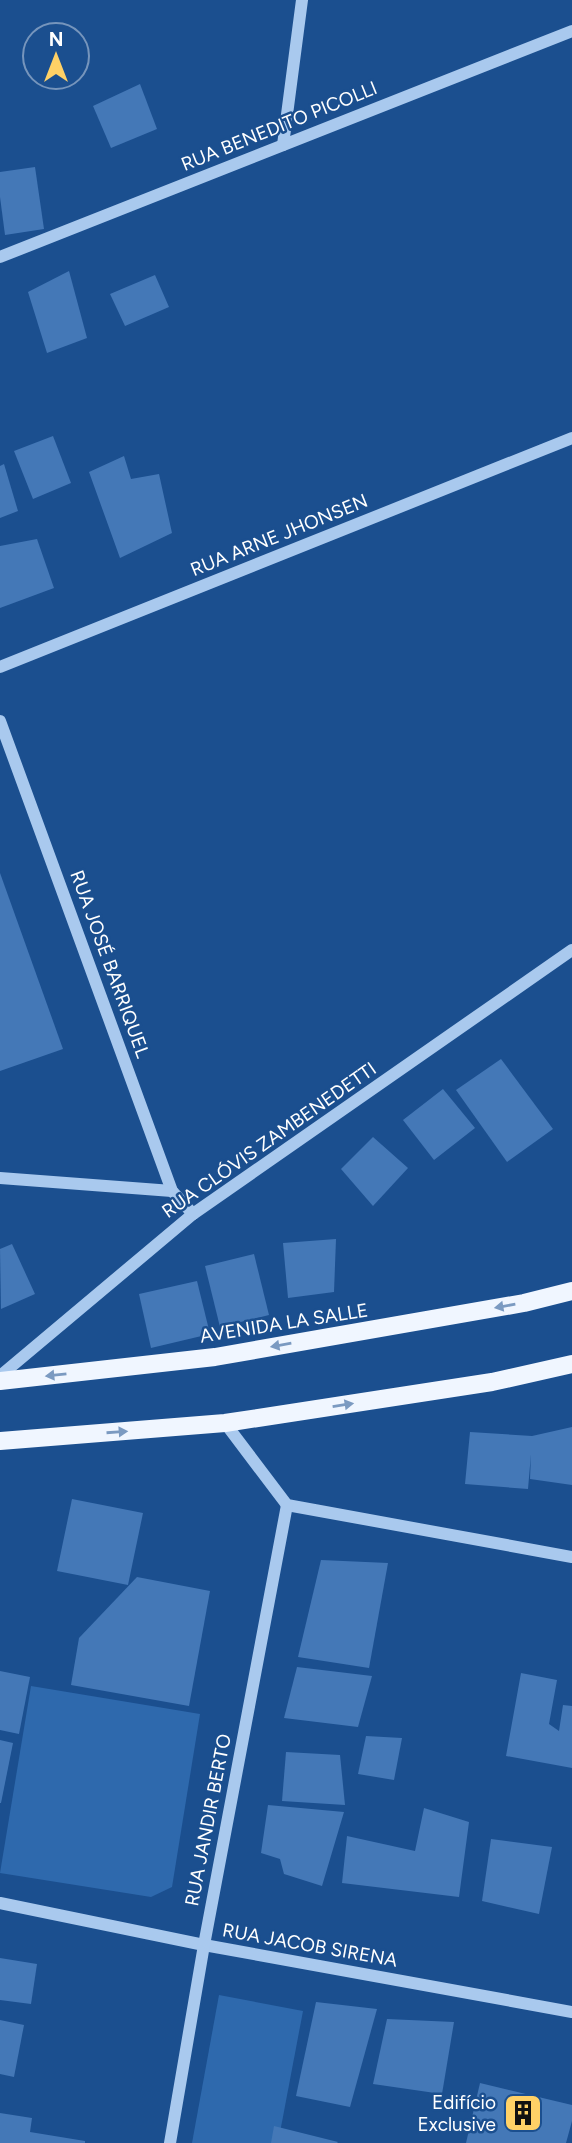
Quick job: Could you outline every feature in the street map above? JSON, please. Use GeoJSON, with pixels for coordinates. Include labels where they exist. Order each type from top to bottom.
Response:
{"type":"FeatureCollection","features":[{"type":"Feature","properties":{"kind":"main road","name":"AVENIDA LA SALLE"},"geometry":{"type":"LineString","coordinates":[[0,1378],[215,1357],[524,1303],[572,1292]]}},
{"type":"Feature","properties":{"kind":"main road"},"geometry":{"type":"LineString","coordinates":[[0,1441],[225,1423],[492,1382],[572,1364]]}},
{"type":"Feature","properties":{"kind":"street"},"geometry":{"type":"LineString","coordinates":[[284,145],[302,0]]}},
{"type":"Feature","properties":{"kind":"street","name":"RUA BENEDITO PICOLLI"},"geometry":{"type":"LineString","coordinates":[[0,257],[572,31]]}},
{"type":"Feature","properties":{"kind":"street","name":"RUA ARNE JHONSEN"},"geometry":{"type":"LineString","coordinates":[[0,667],[572,438]]}},
{"type":"Feature","properties":{"kind":"street","name":"RUA JOSÉ BARRIQUEL"},"geometry":{"type":"LineString","coordinates":[[0,721],[173,1191],[193,1214]]}},
{"type":"Feature","properties":{"kind":"street","name":"RUA CLÓVIS ZAMBENEDETTI"},"geometry":{"type":"LineString","coordinates":[[0,1378],[193,1214],[572,950]]}},
{"type":"Feature","properties":{"kind":"street"},"geometry":{"type":"LineString","coordinates":[[0,1178],[173,1191]]}},
{"type":"Feature","properties":{"kind":"street"},"geometry":{"type":"LineString","coordinates":[[225,1423],[287,1505],[572,1557]]}},
{"type":"Feature","properties":{"kind":"street","name":"RUA JANDIR BERTO"},"geometry":{"type":"LineString","coordinates":[[170,2143],[204,1945],[287,1505]]}},
{"type":"Feature","properties":{"kind":"street","name":"RUA JACOB SIRENA"},"geometry":{"type":"LineString","coordinates":[[0,1903],[204,1945],[572,2011]]}},
{"type":"Feature","properties":{"kind":"shaded area"},"geometry":{"type":"Polygon","coordinates":[[[31,1686],[200,1714],[172,1887],[151,1897],[0,1873],[31,1686]]]}},
{"type":"Feature","properties":{"kind":"shaded area"},"geometry":{"type":"Polygon","coordinates":[[[219,1995],[303,2011],[278,2143],[192,2143],[219,1995]]]}},
{"type":"Feature","properties":{"kind":"building"},"geometry":{"type":"Polygon","coordinates":[[[140,84],[157,129],[111,148],[93,106],[140,84]]]}},
{"type":"Feature","properties":{"kind":"building"},"geometry":{"type":"Polygon","coordinates":[[[35,167],[44,229],[5,235],[0,172],[35,167]]]}},
{"type":"Feature","properties":{"kind":"building"},"geometry":{"type":"Polygon","coordinates":[[[69,271],[87,338],[47,353],[28,292],[69,271]]]}},
{"type":"Feature","properties":{"kind":"building"},"geometry":{"type":"Polygon","coordinates":[[[155,275],[169,307],[125,326],[110,294],[155,275]]]}},
{"type":"Feature","properties":{"kind":"building"},"geometry":{"type":"Polygon","coordinates":[[[53,436],[71,483],[33,499],[14,451],[53,436]]]}},
{"type":"Feature","properties":{"kind":"building"},"geometry":{"type":"Polygon","coordinates":[[[124,456],[131,479],[159,474],[172,533],[120,558],[89,472],[124,456]]]}},
{"type":"Feature","properties":{"kind":"building"},"geometry":{"type":"Polygon","coordinates":[[[4,464],[18,511],[0,518],[0,466],[4,464]]]}},
{"type":"Feature","properties":{"kind":"building"},"geometry":{"type":"Polygon","coordinates":[[[37,539],[54,588],[0,608],[0,546],[37,539]]]}},
{"type":"Feature","properties":{"kind":"building"},"geometry":{"type":"Polygon","coordinates":[[[0,873],[63,1049],[0,1071],[0,873]]]}},
{"type":"Feature","properties":{"kind":"building"},"geometry":{"type":"Polygon","coordinates":[[[501,1059],[553,1129],[507,1162],[456,1090],[501,1059]]]}},
{"type":"Feature","properties":{"kind":"building"},"geometry":{"type":"Polygon","coordinates":[[[443,1089],[475,1128],[434,1160],[403,1120],[443,1089]]]}},
{"type":"Feature","properties":{"kind":"building"},"geometry":{"type":"Polygon","coordinates":[[[373,1137],[408,1168],[373,1206],[341,1169],[373,1137]]]}},
{"type":"Feature","properties":{"kind":"building"},"geometry":{"type":"Polygon","coordinates":[[[336,1239],[334,1292],[288,1298],[283,1243],[336,1239]]]}},
{"type":"Feature","properties":{"kind":"building"},"geometry":{"type":"Polygon","coordinates":[[[12,1244],[35,1294],[1,1309],[0,1249],[12,1244]]]}},
{"type":"Feature","properties":{"kind":"building"},"geometry":{"type":"Polygon","coordinates":[[[254,1254],[269,1315],[220,1327],[205,1266],[254,1254]]]}},
{"type":"Feature","properties":{"kind":"building"},"geometry":{"type":"Polygon","coordinates":[[[197,1281],[210,1334],[151,1348],[139,1294],[197,1281]]]}},
{"type":"Feature","properties":{"kind":"building"},"geometry":{"type":"Polygon","coordinates":[[[572,1427],[572,1485],[530,1479],[531,1454],[528,1489],[465,1484],[470,1432],[532,1436],[572,1427]]]}},
{"type":"Feature","properties":{"kind":"building"},"geometry":{"type":"Polygon","coordinates":[[[72,1499],[143,1513],[128,1585],[57,1571],[72,1499]]]}},
{"type":"Feature","properties":{"kind":"building"},"geometry":{"type":"Polygon","coordinates":[[[321,1560],[388,1563],[369,1668],[298,1657],[321,1560]]]}},
{"type":"Feature","properties":{"kind":"building"},"geometry":{"type":"Polygon","coordinates":[[[137,1577],[210,1591],[189,1706],[71,1685],[79,1638],[137,1577]]]}},
{"type":"Feature","properties":{"kind":"building"},"geometry":{"type":"Polygon","coordinates":[[[297,1667],[372,1676],[358,1727],[284,1718],[297,1667]]]}},
{"type":"Feature","properties":{"kind":"building"},"geometry":{"type":"Polygon","coordinates":[[[0,1671],[30,1677],[19,1734],[0,1730],[0,1671]]]}},
{"type":"Feature","properties":{"kind":"building"},"geometry":{"type":"Polygon","coordinates":[[[521,1673],[557,1680],[549,1724],[559,1731],[563,1705],[572,1706],[572,1768],[506,1756],[521,1673]]]}},
{"type":"Feature","properties":{"kind":"building"},"geometry":{"type":"Polygon","coordinates":[[[366,1736],[402,1738],[394,1780],[358,1774],[366,1736]]]}},
{"type":"Feature","properties":{"kind":"building"},"geometry":{"type":"Polygon","coordinates":[[[0,1740],[13,1743],[1,1803],[0,1803],[0,1740]]]}},
{"type":"Feature","properties":{"kind":"building"},"geometry":{"type":"Polygon","coordinates":[[[286,1752],[340,1755],[345,1805],[282,1801],[286,1752]]]}},
{"type":"Feature","properties":{"kind":"building"},"geometry":{"type":"Polygon","coordinates":[[[268,1805],[344,1812],[322,1886],[284,1874],[280,1859],[261,1853],[268,1805]]]}},
{"type":"Feature","properties":{"kind":"building"},"geometry":{"type":"Polygon","coordinates":[[[424,1808],[469,1822],[459,1897],[342,1883],[347,1836],[415,1851],[424,1808]]]}},
{"type":"Feature","properties":{"kind":"building"},"geometry":{"type":"Polygon","coordinates":[[[491,1839],[552,1847],[539,1914],[482,1901],[491,1839]]]}},
{"type":"Feature","properties":{"kind":"building"},"geometry":{"type":"Polygon","coordinates":[[[0,1958],[37,1964],[31,2004],[0,2000],[0,1958]]]}},
{"type":"Feature","properties":{"kind":"building"},"geometry":{"type":"Polygon","coordinates":[[[316,2002],[377,2009],[350,2107],[296,2096],[316,2002]]]}},
{"type":"Feature","properties":{"kind":"building"},"geometry":{"type":"Polygon","coordinates":[[[387,2019],[454,2022],[442,2094],[373,2084],[387,2019]]]}},
{"type":"Feature","properties":{"kind":"building"},"geometry":{"type":"Polygon","coordinates":[[[0,2020],[24,2025],[14,2077],[0,2074],[0,2020]]]}},
{"type":"Feature","properties":{"kind":"building","name":"Edifício Exclusive"},"geometry":{"type":"Polygon","coordinates":[[[480,2083],[572,2105],[572,2121],[566,2143],[466,2143],[480,2083]]]}},
{"type":"Feature","properties":{"kind":"building"},"geometry":{"type":"Polygon","coordinates":[[[0,2113],[32,2118],[30,2132],[85,2143],[0,2143],[0,2113]]]}},
{"type":"Feature","properties":{"kind":"building"},"geometry":{"type":"Polygon","coordinates":[[[274,2126],[338,2142],[271,2143],[274,2126]]]}},
{"type":"Feature","properties":{"kind":"place","name":"Edifício Exclusive"},"geometry":{"type":"Point","coordinates":[523,2113]}}]}
